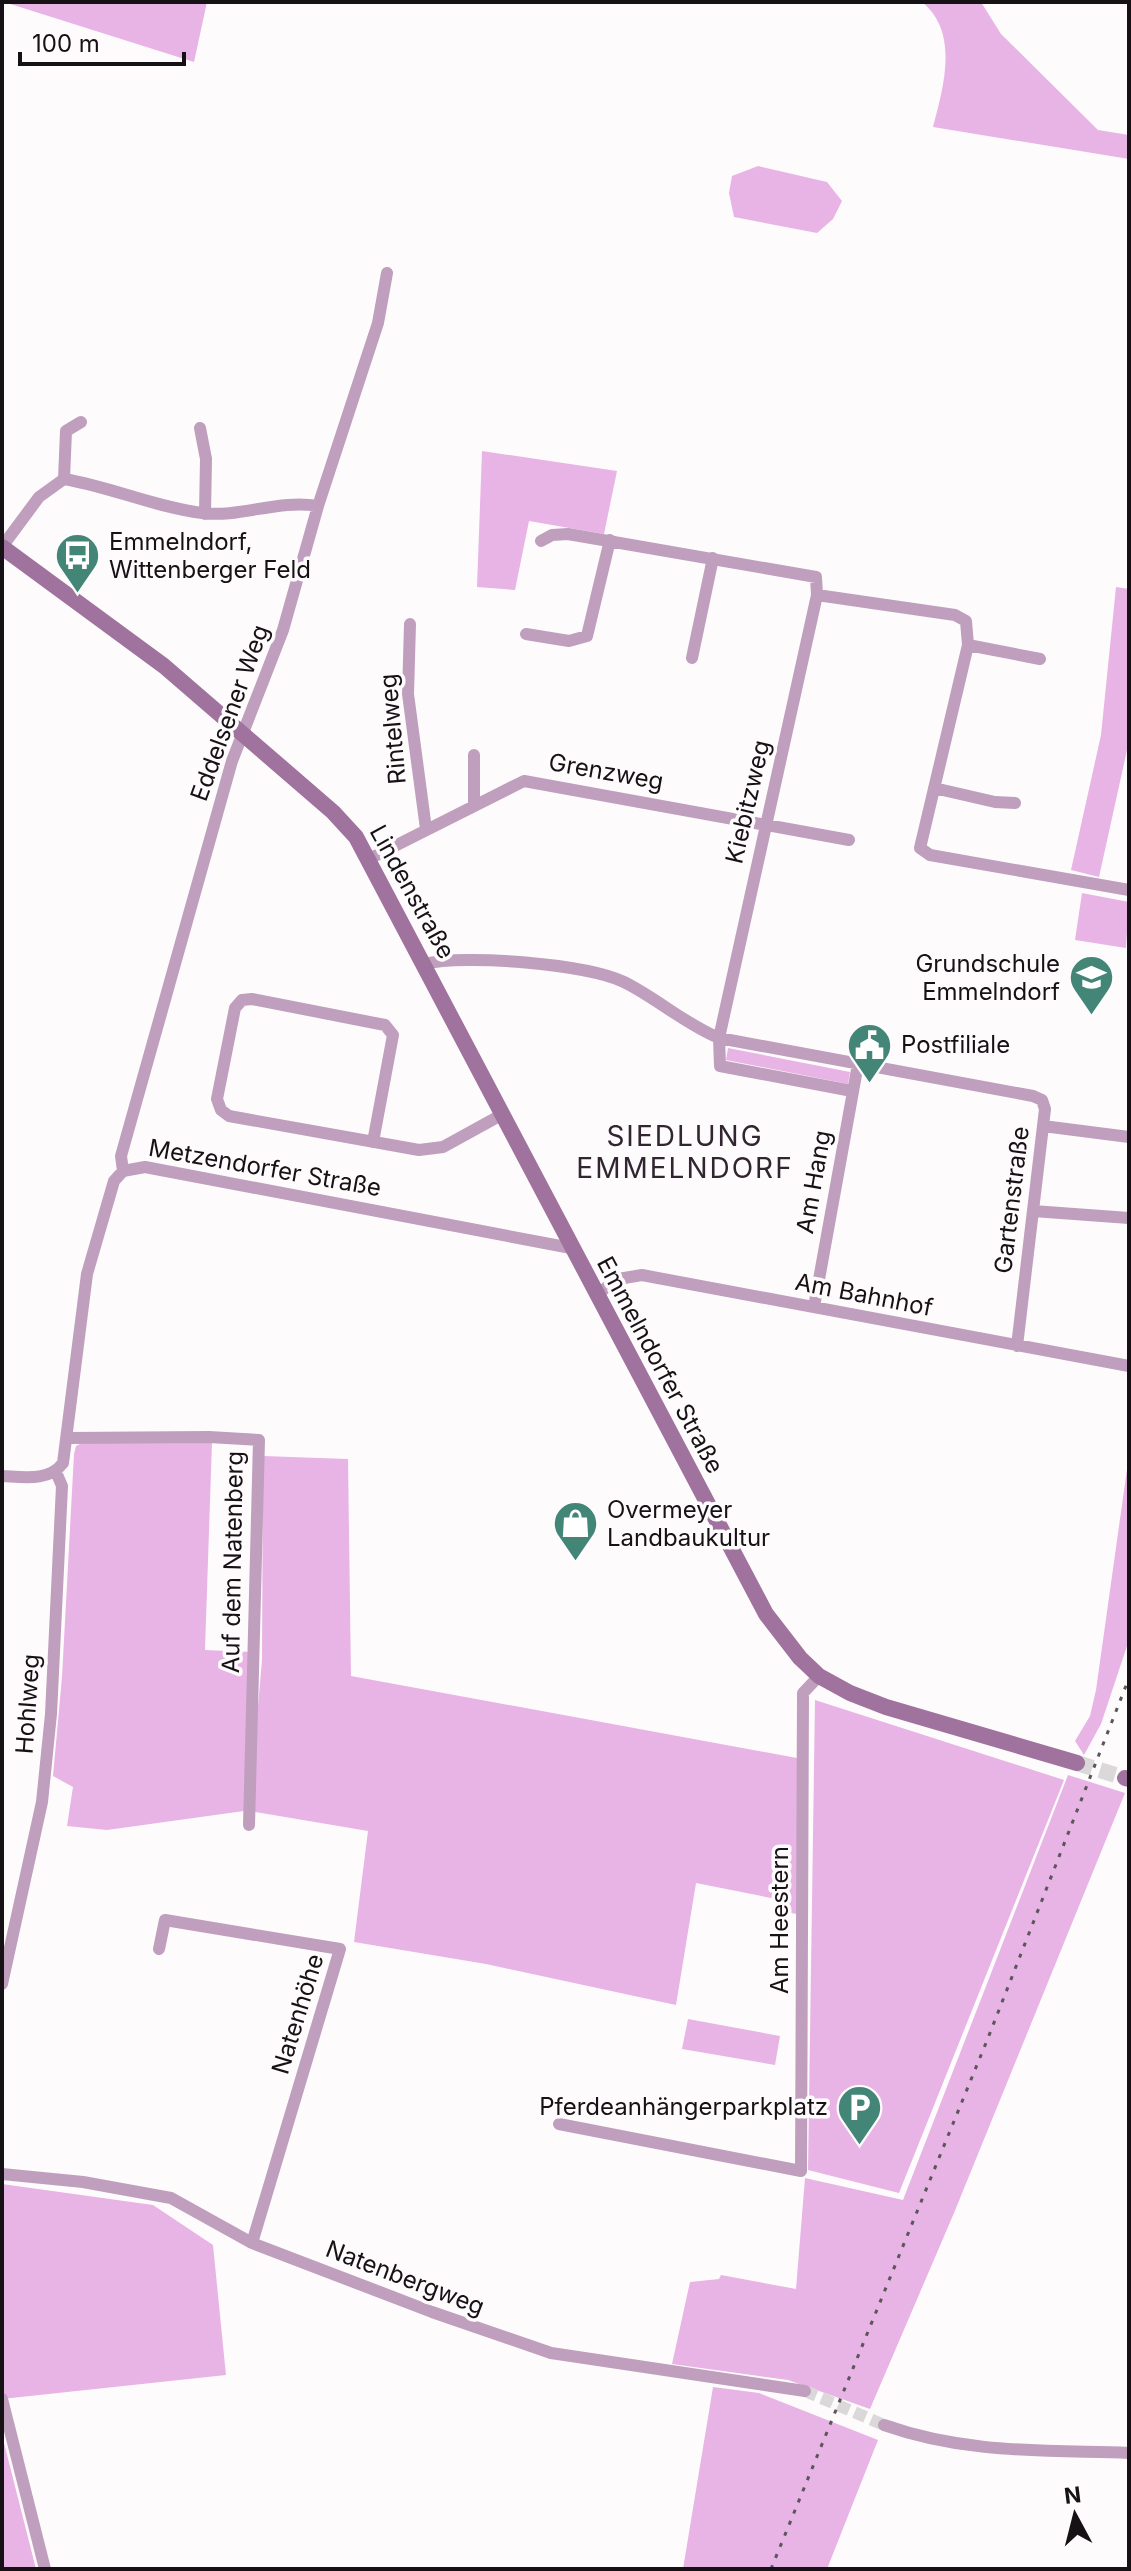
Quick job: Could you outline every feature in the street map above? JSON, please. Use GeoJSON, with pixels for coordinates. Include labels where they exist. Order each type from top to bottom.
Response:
{"type":"FeatureCollection","features":[{"type":"Feature","properties":{"kind":"street","name":"Eddelsener Weg"},"geometry":{"type":"LineString","coordinates":[[123,1171],[121,1156],[242,733],[283,630],[318,506],[378,323],[387,273]]}},
{"type":"Feature","properties":{"kind":"street"},"geometry":{"type":"LineString","coordinates":[[64,479],[66,431],[81,422]]}},
{"type":"Feature","properties":{"kind":"street"},"geometry":{"type":"LineString","coordinates":[[200,428],[206,459],[205,514]]}},
{"type":"Feature","properties":{"kind":"street"},"geometry":{"type":"LineString","coordinates":[[2,547],[39,497],[64,479],[102,485],[205,514],[293,504],[318,506]]}},
{"type":"Feature","properties":{"kind":"street"},"geometry":{"type":"LineString","coordinates":[[541,541],[552,535],[568,534],[713,558],[692,658]]}},
{"type":"Feature","properties":{"kind":"street"},"geometry":{"type":"LineString","coordinates":[[526,634],[569,641],[587,636],[610,540]]}},
{"type":"Feature","properties":{"kind":"street","name":"Lindenstraße"},"geometry":{"type":"LineString","coordinates":[[2,547],[164,666],[339,818],[371,858],[571,1248]]}},
{"type":"Feature","properties":{"kind":"street","name":"Kiebitzweg"},"geometry":{"type":"LineString","coordinates":[[713,558],[816,577],[817,595],[719,1038]]}},
{"type":"Feature","properties":{"kind":"street"},"geometry":{"type":"LineString","coordinates":[[817,595],[955,615],[966,621],[968,645],[920,848],[930,855],[1129,890]]}},
{"type":"Feature","properties":{"kind":"street","name":"Rintelweg"},"geometry":{"type":"LineString","coordinates":[[410,624],[408,694],[426,829]]}},
{"type":"Feature","properties":{"kind":"street"},"geometry":{"type":"LineString","coordinates":[[968,645],[1040,659]]}},
{"type":"Feature","properties":{"kind":"street"},"geometry":{"type":"LineString","coordinates":[[474,755],[474,805]]}},
{"type":"Feature","properties":{"kind":"street","name":"Grenzweg"},"geometry":{"type":"LineString","coordinates":[[371,858],[524,781],[765,822],[849,840]]}},
{"type":"Feature","properties":{"kind":"street"},"geometry":{"type":"LineString","coordinates":[[934,788],[995,802],[1015,803]]}},
{"type":"Feature","properties":{"kind":"street","name":"Gartenstraße"},"geometry":{"type":"LineString","coordinates":[[424,964],[473,958],[613,978],[656,999],[693,1027],[719,1038],[1042,1100],[1045,1109],[1017,1346]]}},
{"type":"Feature","properties":{"kind":"street"},"geometry":{"type":"LineString","coordinates":[[373,1142],[393,1035],[391,1029],[385,1025],[242,1000],[235,1008],[217,1099],[221,1110],[229,1116],[373,1142],[431,1150],[443,1147],[503,1114]]}},
{"type":"Feature","properties":{"kind":"street"},"geometry":{"type":"LineString","coordinates":[[719,1038],[720,1066],[852,1091]]}},
{"type":"Feature","properties":{"kind":"street","name":"Am Hang"},"geometry":{"type":"LineString","coordinates":[[814,1307],[858,1064]]}},
{"type":"Feature","properties":{"kind":"street"},"geometry":{"type":"LineString","coordinates":[[1043,1126],[1129,1137]]}},
{"type":"Feature","properties":{"kind":"street","name":"Metzendorfer Straße"},"geometry":{"type":"LineString","coordinates":[[56,1472],[63,1463],[68,1438],[87,1274],[114,1181],[123,1171],[145,1167],[571,1248]]}},
{"type":"Feature","properties":{"kind":"street"},"geometry":{"type":"LineString","coordinates":[[1033,1211],[1129,1218]]}},
{"type":"Feature","properties":{"kind":"street","name":"Emmelndorfer Straße"},"geometry":{"type":"LineString","coordinates":[[571,1248],[766,1614],[800,1658],[819,1676],[886,1707],[1077,1763]]}},
{"type":"Feature","properties":{"kind":"street","name":"Am Bahnhof"},"geometry":{"type":"LineString","coordinates":[[596,1295],[618,1279],[642,1275],[1129,1366]]}},
{"type":"Feature","properties":{"kind":"street","name":"Auf dem Natenberg"},"geometry":{"type":"LineString","coordinates":[[68,1438],[209,1437],[259,1440],[249,1825]]}},
{"type":"Feature","properties":{"kind":"street"},"geometry":{"type":"LineString","coordinates":[[2,1476],[29,1477],[56,1472]]}},
{"type":"Feature","properties":{"kind":"street","name":"Hohlweg"},"geometry":{"type":"LineString","coordinates":[[2,1984],[42,1802],[51,1714],[62,1486],[56,1472]]}},
{"type":"Feature","properties":{"kind":"street","name":"Am Heestern"},"geometry":{"type":"LineString","coordinates":[[559,2124],[801,2171],[803,1693],[819,1676]]}},
{"type":"Feature","properties":{"kind":"street","name":"Natenhöhe"},"geometry":{"type":"LineString","coordinates":[[159,1949],[165,1920],[340,1949],[252,2243]]}},
{"type":"Feature","properties":{"kind":"street","name":"Natenbergweg"},"geometry":{"type":"LineString","coordinates":[[2,2174],[83,2182],[171,2198],[252,2243],[432,2312],[551,2353],[805,2391]]}},
{"type":"Feature","properties":{"kind":"street"},"geometry":{"type":"LineString","coordinates":[[2,2399],[45,2569]]}},
{"type":"Feature","properties":{"kind":"street"},"geometry":{"type":"LineString","coordinates":[[884,2425],[922,2439],[970,2447],[1129,2453]]}},
{"type":"Feature","properties":{"kind":"shaded area"},"geometry":{"type":"Polygon","coordinates":[[[4,2],[207,2],[194,62],[4,2]]]}},
{"type":"Feature","properties":{"kind":"shaded area"},"geometry":{"type":"Polygon","coordinates":[[[922,2],[981,2],[1001,34],[1098,130],[1129,135],[1129,159],[933,127],[944,78],[945,45],[934,15],[922,2]]]}},
{"type":"Feature","properties":{"kind":"shaded area"},"geometry":{"type":"Polygon","coordinates":[[[758,166],[827,182],[842,201],[833,219],[817,233],[734,217],[729,193],[732,176],[758,166]]]}},
{"type":"Feature","properties":{"kind":"shaded area"},"geometry":{"type":"Polygon","coordinates":[[[482,451],[617,471],[604,534],[529,521],[515,590],[477,587],[482,451]]]}},
{"type":"Feature","properties":{"kind":"shaded area"},"geometry":{"type":"Polygon","coordinates":[[[1116,587],[1129,589],[1129,741],[1099,877],[1071,870],[1101,735],[1116,587]]]}},
{"type":"Feature","properties":{"kind":"shaded area"},"geometry":{"type":"Polygon","coordinates":[[[1082,893],[1129,902],[1126,948],[1075,940],[1082,893]]]}},
{"type":"Feature","properties":{"kind":"shaded area"},"geometry":{"type":"Polygon","coordinates":[[[728,1048],[850,1072],[848,1084],[726,1060],[728,1048]]]}},
{"type":"Feature","properties":{"kind":"shaded area"},"geometry":{"type":"Polygon","coordinates":[[[86,1441],[212,1442],[205,1650],[252,1652],[244,1811],[107,1830],[67,1826],[73,1787],[53,1776],[62,1677],[74,1454],[76,1446],[86,1441]]]}},
{"type":"Feature","properties":{"kind":"shaded area"},"geometry":{"type":"Polygon","coordinates":[[[1129,1455],[1129,1640],[1101,1724],[1084,1755],[1075,1741],[1090,1716],[1096,1690],[1129,1455]]]}},
{"type":"Feature","properties":{"kind":"shaded area"},"geometry":{"type":"Polygon","coordinates":[[[263,1456],[348,1459],[351,1676],[797,1758],[797,1914],[780,1911],[781,1900],[696,1883],[676,2005],[486,1964],[354,1942],[368,1831],[249,1811],[262,1660],[263,1456]]]}},
{"type":"Feature","properties":{"kind":"shaded area"},"geometry":{"type":"Polygon","coordinates":[[[815,1700],[1064,1780],[899,2193],[808,2170],[815,1700]]]}},
{"type":"Feature","properties":{"kind":"shaded area"},"geometry":{"type":"Polygon","coordinates":[[[1068,1775],[1125,1793],[954,2213],[870,2409],[788,2380],[672,2364],[690,2282],[719,2279],[721,2275],[796,2289],[805,2178],[903,2200],[1068,1775]]]}},
{"type":"Feature","properties":{"kind":"shaded area"},"geometry":{"type":"Polygon","coordinates":[[[688,2019],[780,2036],[775,2065],[682,2049],[688,2019]]]}},
{"type":"Feature","properties":{"kind":"shaded area"},"geometry":{"type":"Polygon","coordinates":[[[2,2184],[153,2205],[213,2245],[226,2375],[2,2399],[2,2184]]]}},
{"type":"Feature","properties":{"kind":"shaded area"},"geometry":{"type":"Polygon","coordinates":[[[713,2387],[759,2393],[878,2440],[827,2569],[683,2569],[713,2387]]]}},
{"type":"Feature","properties":{"kind":"shaded area"},"geometry":{"type":"Polygon","coordinates":[[[2,2435],[36,2569],[2,2569],[2,2435]]]}},
{"type":"Feature","properties":{"kind":"tunnel"},"geometry":{"type":"LineString","coordinates":[[1077,1763],[1125,1778]]}},
{"type":"Feature","properties":{"kind":"tunnel"},"geometry":{"type":"LineString","coordinates":[[805,2391],[884,2425]]}},
{"type":"Feature","properties":{"kind":"railway"},"geometry":{"type":"LineString","coordinates":[[771,2569],[988,2038],[1129,1678]]}},
{"type":"Feature","properties":{"kind":"place","name":"Emmelndorf, Wittenberger Feld"},"geometry":{"type":"Point","coordinates":[78,595]}},
{"type":"Feature","properties":{"kind":"place","name":"Grundschule Emmelndorf"},"geometry":{"type":"Point","coordinates":[1091,1017]}},
{"type":"Feature","properties":{"kind":"place","name":"Postfiliale"},"geometry":{"type":"Point","coordinates":[870,1084]}},
{"type":"Feature","properties":{"kind":"place","name":"Overmeyer Landbaukultur"},"geometry":{"type":"Point","coordinates":[576,1563]}},
{"type":"Feature","properties":{"kind":"place","name":"Pferdeanhängerparkplatz"},"geometry":{"type":"Point","coordinates":[859,2146]}},
{"type":"Feature","properties":{"kind":"district","name":"SIEDLUNG EMMELNDORF"},"geometry":{"type":"Point","coordinates":[685,1152]}}]}
